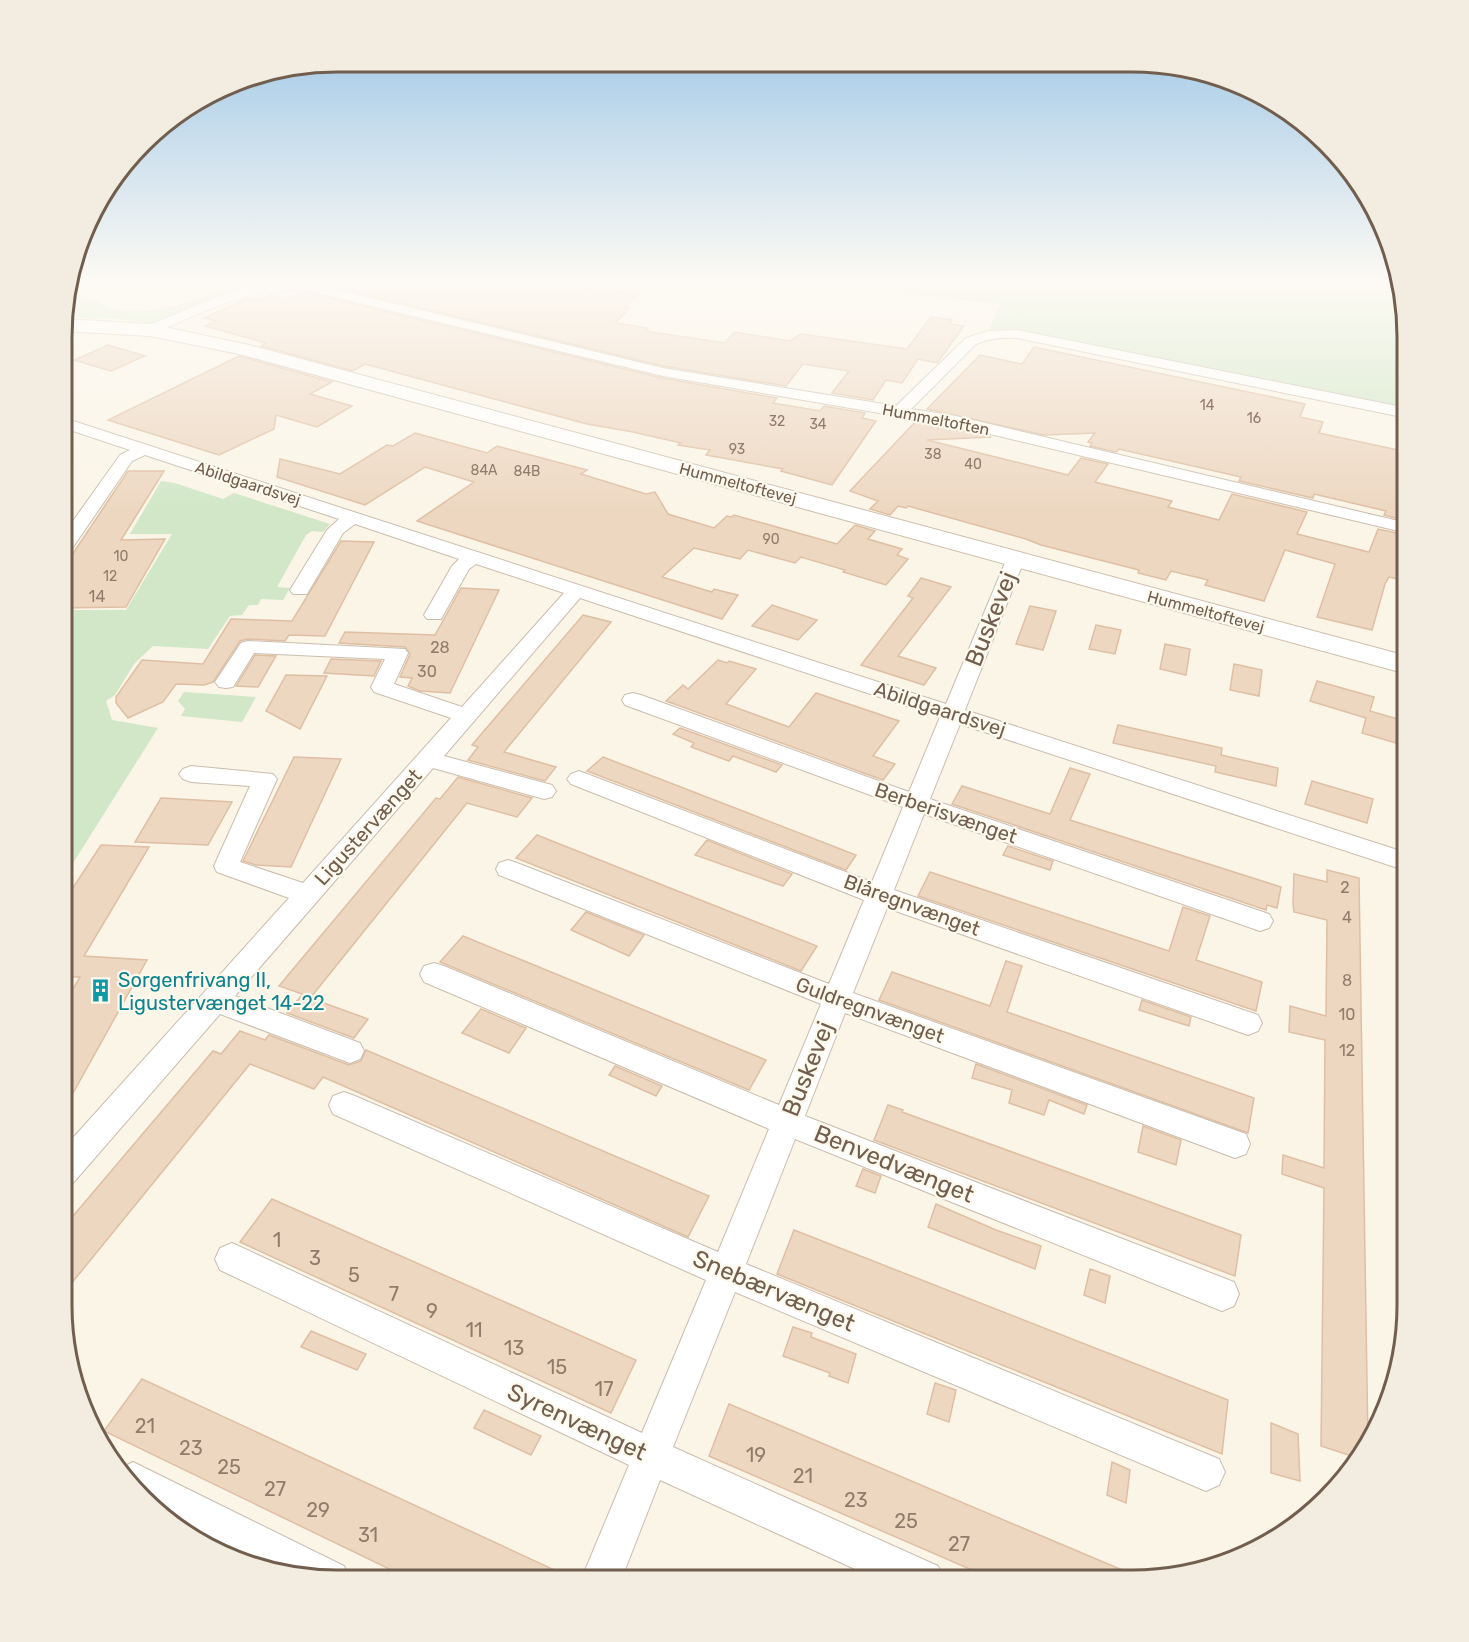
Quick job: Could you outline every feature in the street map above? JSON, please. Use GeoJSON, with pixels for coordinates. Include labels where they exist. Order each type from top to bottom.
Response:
{"type":"FeatureCollection","features":[{"type":"Feature","properties":{"kind":"street","name":"Hummeltoftevej"},"geometry":{"type":"LineString","coordinates":[[274,358],[1397,662]]}},
{"type":"Feature","properties":{"kind":"street","name":"Hummeltoften"},"geometry":{"type":"LineString","coordinates":[[603,358],[663,372],[900,411],[1014,434],[1397,526]]}},
{"type":"Feature","properties":{"kind":"street"},"geometry":{"type":"LineString","coordinates":[[900,411],[954,358]]}},
{"type":"Feature","properties":{"kind":"street"},"geometry":{"type":"LineString","coordinates":[[1133,358],[1397,411]]}},
{"type":"Feature","properties":{"kind":"street","name":"Abildgaardsvej"},"geometry":{"type":"LineString","coordinates":[[72,426],[1397,859]]}},
{"type":"Feature","properties":{"kind":"street"},"geometry":{"type":"LineString","coordinates":[[72,536],[126,458],[144,449]]}},
{"type":"Feature","properties":{"kind":"street"},"geometry":{"type":"LineString","coordinates":[[300,590],[336,530],[353,517]]}},
{"type":"Feature","properties":{"kind":"street"},"geometry":{"type":"LineString","coordinates":[[434,615],[461,566],[474,556]]}},
{"type":"Feature","properties":{"kind":"street","name":"Buskevej"},"geometry":{"type":"LineString","coordinates":[[605,1570],[1016,558]]}},
{"type":"Feature","properties":{"kind":"street","name":"Ligustervænget"},"geometry":{"type":"LineString","coordinates":[[72,1156],[215,1000],[577,590]]}},
{"type":"Feature","properties":{"kind":"street"},"geometry":{"type":"LineString","coordinates":[[226,682],[248,647],[398,653],[382,687],[467,716]]}},
{"type":"Feature","properties":{"kind":"street","name":"Berberisvænget"},"geometry":{"type":"LineString","coordinates":[[633,700],[916,803],[1260,921]]}},
{"type":"Feature","properties":{"kind":"street","name":"Ligustervænget"},"geometry":{"type":"LineString","coordinates":[[428,759],[544,791]]}},
{"type":"Feature","properties":{"kind":"street","name":"Ligustervænget"},"geometry":{"type":"LineString","coordinates":[[191,774],[265,779],[226,866],[308,895]]}},
{"type":"Feature","properties":{"kind":"street","name":"Blåregnvænget"},"geometry":{"type":"LineString","coordinates":[[579,779],[879,895],[1248,1023]]}},
{"type":"Feature","properties":{"kind":"street","name":"Guldregnvænget"},"geometry":{"type":"LineString","coordinates":[[508,869],[837,999],[1235,1144]]}},
{"type":"Feature","properties":{"kind":"street","name":"Benvedvænget"},"geometry":{"type":"LineString","coordinates":[[434,974],[786,1122],[1222,1294]]}},
{"type":"Feature","properties":{"kind":"street"},"geometry":{"type":"LineString","coordinates":[[215,1000],[350,1051]]}},
{"type":"Feature","properties":{"kind":"street","name":"Snebærvænget"},"geometry":{"type":"LineString","coordinates":[[344,1105],[725,1272],[1206,1472]]}},
{"type":"Feature","properties":{"kind":"street","name":"Syrenvænget"},"geometry":{"type":"LineString","coordinates":[[232,1259],[650,1456],[902,1570]]}},
{"type":"Feature","properties":{"kind":"street"},"geometry":{"type":"LineString","coordinates":[[145,1487],[307,1568]]}},
{"type":"Feature","properties":{"kind":"green space"},"geometry":{"type":"Polygon","coordinates":[[[1124,358],[1397,358],[1397,409],[1124,358]]]}},
{"type":"Feature","properties":{"kind":"green space"},"geometry":{"type":"Polygon","coordinates":[[[161,481],[175,483],[223,499],[234,493],[330,524],[323,532],[312,531],[306,535],[277,587],[290,588],[283,600],[261,599],[258,605],[249,605],[242,615],[230,616],[208,649],[153,646],[134,664],[115,695],[106,701],[112,720],[158,728],[72,865],[72,610],[126,610],[172,534],[130,534],[161,481]]]}},
{"type":"Feature","properties":{"kind":"green space"},"geometry":{"type":"Polygon","coordinates":[[[89,579],[72,607],[72,581],[89,579]]]}},
{"type":"Feature","properties":{"kind":"green space"},"geometry":{"type":"Polygon","coordinates":[[[184,692],[256,697],[242,722],[181,716],[185,709],[178,701],[184,692]]]}},
{"type":"Feature","properties":{"kind":"building"},"geometry":{"type":"Polygon","coordinates":[[[79,358],[141,358],[111,371],[74,360],[79,358]]]}},
{"type":"Feature","properties":{"kind":"building"},"geometry":{"type":"Polygon","coordinates":[[[236,358],[245,358],[332,382],[310,394],[352,406],[317,427],[276,415],[274,429],[219,455],[108,420],[236,358]]]}},
{"type":"Feature","properties":{"kind":"building"},"geometry":{"type":"Polygon","coordinates":[[[304,358],[577,358],[662,378],[777,398],[773,403],[820,411],[824,406],[865,413],[862,418],[876,421],[832,485],[781,471],[783,469],[706,455],[710,450],[587,424],[365,364],[353,371],[304,358]]]}},
{"type":"Feature","properties":{"kind":"building"},"geometry":{"type":"Polygon","coordinates":[[[628,358],[941,358],[937,363],[918,359],[902,383],[886,380],[873,400],[832,393],[849,371],[803,364],[786,386],[663,366],[628,358]]]}},
{"type":"Feature","properties":{"kind":"building"},"geometry":{"type":"Polygon","coordinates":[[[977,358],[992,358],[1022,364],[1026,358],[1085,358],[1305,404],[1300,417],[1323,422],[1319,433],[1397,450],[1397,518],[1384,515],[1386,511],[1314,494],[1313,498],[1239,481],[1241,477],[1119,449],[1116,452],[1090,446],[1092,443],[1088,442],[1095,433],[1044,435],[927,409],[977,358]]]}},
{"type":"Feature","properties":{"kind":"building"},"geometry":{"type":"Polygon","coordinates":[[[916,421],[991,437],[927,440],[1068,475],[1081,458],[1108,464],[1095,482],[1172,501],[1168,507],[1219,520],[1232,494],[1307,512],[1297,534],[1369,552],[1378,529],[1397,533],[1397,579],[1389,577],[1385,584],[1372,630],[1317,617],[1335,564],[1285,550],[1264,601],[1205,585],[1208,580],[1171,571],[1166,580],[1138,573],[1139,570],[1041,545],[908,506],[906,508],[898,506],[890,515],[870,509],[878,501],[850,491],[916,421]]]}},
{"type":"Feature","properties":{"kind":"building"},"geometry":{"type":"Polygon","coordinates":[[[415,433],[487,453],[497,446],[587,470],[581,474],[646,494],[655,492],[668,514],[714,528],[727,516],[734,515],[837,544],[855,525],[875,531],[868,539],[902,549],[897,555],[908,559],[886,585],[801,557],[795,563],[748,550],[740,559],[694,548],[662,577],[712,592],[714,589],[738,595],[722,619],[417,521],[474,482],[425,467],[365,505],[277,477],[280,459],[340,474],[387,445],[393,446],[415,433]]]}},
{"type":"Feature","properties":{"kind":"building"},"geometry":{"type":"Polygon","coordinates":[[[128,471],[164,471],[121,540],[165,539],[126,607],[72,608],[72,555],[128,471]]]}},
{"type":"Feature","properties":{"kind":"building"},"geometry":{"type":"Polygon","coordinates":[[[341,541],[374,542],[325,636],[289,635],[285,641],[248,639],[240,641],[213,682],[204,685],[176,684],[163,702],[128,718],[116,703],[116,697],[142,660],[203,664],[231,619],[292,621],[341,541]]]}},
{"type":"Feature","properties":{"kind":"building"},"geometry":{"type":"Polygon","coordinates":[[[921,578],[951,587],[898,656],[936,668],[924,685],[861,665],[913,598],[908,596],[921,578]]]}},
{"type":"Feature","properties":{"kind":"building"},"geometry":{"type":"Polygon","coordinates":[[[461,588],[499,590],[450,693],[420,691],[408,686],[412,678],[400,677],[410,654],[405,647],[339,643],[345,632],[435,635],[461,588]]]}},
{"type":"Feature","properties":{"kind":"building"},"geometry":{"type":"Polygon","coordinates":[[[772,605],[817,620],[798,640],[752,626],[772,605]]]}},
{"type":"Feature","properties":{"kind":"building"},"geometry":{"type":"Polygon","coordinates":[[[1030,606],[1056,611],[1043,650],[1016,644],[1030,606]]]}},
{"type":"Feature","properties":{"kind":"building"},"geometry":{"type":"Polygon","coordinates":[[[583,615],[611,622],[504,752],[556,767],[545,781],[468,760],[478,747],[472,745],[583,615]]]}},
{"type":"Feature","properties":{"kind":"building"},"geometry":{"type":"Polygon","coordinates":[[[1096,625],[1121,630],[1115,654],[1089,649],[1096,625]]]}},
{"type":"Feature","properties":{"kind":"building"},"geometry":{"type":"Polygon","coordinates":[[[1165,644],[1190,649],[1186,675],[1160,669],[1165,644]]]}},
{"type":"Feature","properties":{"kind":"building"},"geometry":{"type":"Polygon","coordinates":[[[255,655],[276,656],[258,687],[236,686],[255,655]]]}},
{"type":"Feature","properties":{"kind":"building"},"geometry":{"type":"Polygon","coordinates":[[[331,659],[381,661],[374,676],[324,673],[331,659]]]}},
{"type":"Feature","properties":{"kind":"building"},"geometry":{"type":"Polygon","coordinates":[[[718,660],[756,669],[726,704],[789,727],[816,693],[899,721],[873,756],[895,764],[883,780],[666,701],[683,685],[688,689],[718,660]]]}},
{"type":"Feature","properties":{"kind":"building"},"geometry":{"type":"Polygon","coordinates":[[[1234,664],[1262,670],[1259,696],[1230,690],[1234,664]]]}},
{"type":"Feature","properties":{"kind":"building"},"geometry":{"type":"Polygon","coordinates":[[[286,675],[327,676],[300,729],[266,711],[286,675]]]}},
{"type":"Feature","properties":{"kind":"building"},"geometry":{"type":"Polygon","coordinates":[[[1317,681],[1374,697],[1370,711],[1397,719],[1396,743],[1362,733],[1366,718],[1310,701],[1317,681]]]}},
{"type":"Feature","properties":{"kind":"building"},"geometry":{"type":"Polygon","coordinates":[[[1118,725],[1222,748],[1221,755],[1278,768],[1276,786],[1215,772],[1216,766],[1113,743],[1118,725]]]}},
{"type":"Feature","properties":{"kind":"building"},"geometry":{"type":"Polygon","coordinates":[[[680,728],[782,765],[776,772],[733,756],[729,761],[691,747],[694,743],[673,734],[680,728]]]}},
{"type":"Feature","properties":{"kind":"building"},"geometry":{"type":"Polygon","coordinates":[[[294,757],[341,759],[291,867],[256,865],[243,861],[294,757]]]}},
{"type":"Feature","properties":{"kind":"building"},"geometry":{"type":"Polygon","coordinates":[[[603,757],[856,855],[846,870],[587,771],[603,757]]]}},
{"type":"Feature","properties":{"kind":"building"},"geometry":{"type":"Polygon","coordinates":[[[1070,768],[1090,774],[1070,820],[1281,887],[1277,908],[1267,905],[1266,910],[952,804],[962,786],[1050,814],[1070,768]]]}},
{"type":"Feature","properties":{"kind":"building"},"geometry":{"type":"Polygon","coordinates":[[[458,777],[532,798],[517,817],[467,803],[311,997],[279,986],[436,798],[440,799],[458,777]]]}},
{"type":"Feature","properties":{"kind":"building"},"geometry":{"type":"Polygon","coordinates":[[[1312,781],[1373,799],[1367,823],[1305,804],[1312,781]]]}},
{"type":"Feature","properties":{"kind":"building"},"geometry":{"type":"Polygon","coordinates":[[[161,798],[232,802],[208,845],[135,842],[161,798]]]}},
{"type":"Feature","properties":{"kind":"building"},"geometry":{"type":"Polygon","coordinates":[[[537,835],[817,946],[801,971],[516,858],[537,835]]]}},
{"type":"Feature","properties":{"kind":"building"},"geometry":{"type":"Polygon","coordinates":[[[707,840],[792,874],[783,886],[695,855],[707,840]]]}},
{"type":"Feature","properties":{"kind":"building","name":"Sorgenfrivang II, Ligustervænget 14-22"},"geometry":{"type":"Polygon","coordinates":[[[101,845],[149,847],[84,956],[147,960],[72,1095],[72,991],[80,977],[72,977],[72,889],[101,845]]]}},
{"type":"Feature","properties":{"kind":"building"},"geometry":{"type":"Polygon","coordinates":[[[1008,846],[1053,861],[1050,870],[1003,855],[1008,846]]]}},
{"type":"Feature","properties":{"kind":"building"},"geometry":{"type":"Polygon","coordinates":[[[1327,870],[1359,878],[1368,1426],[1350,1456],[1321,1446],[1324,1188],[1282,1174],[1283,1155],[1324,1168],[1325,1040],[1289,1032],[1290,1006],[1326,1016],[1327,920],[1294,912],[1294,874],[1327,882],[1327,870]]]}},
{"type":"Feature","properties":{"kind":"building"},"geometry":{"type":"Polygon","coordinates":[[[930,872],[1169,951],[1183,907],[1210,916],[1196,960],[1262,982],[1256,1011],[918,896],[930,872]]]}},
{"type":"Feature","properties":{"kind":"building"},"geometry":{"type":"Polygon","coordinates":[[[586,912],[644,935],[629,956],[571,930],[586,912]]]}},
{"type":"Feature","properties":{"kind":"building"},"geometry":{"type":"Polygon","coordinates":[[[463,936],[766,1060],[749,1090],[440,962],[463,936]]]}},
{"type":"Feature","properties":{"kind":"building"},"geometry":{"type":"Polygon","coordinates":[[[1006,961],[1022,966],[1007,1012],[1254,1098],[1248,1133],[879,1000],[892,972],[990,1006],[1006,961]]]}},
{"type":"Feature","properties":{"kind":"building"},"geometry":{"type":"Polygon","coordinates":[[[302,995],[368,1019],[354,1038],[287,1013],[302,995]]]}},
{"type":"Feature","properties":{"kind":"building"},"geometry":{"type":"Polygon","coordinates":[[[1142,1000],[1191,1017],[1189,1026],[1139,1010],[1142,1000]]]}},
{"type":"Feature","properties":{"kind":"building"},"geometry":{"type":"Polygon","coordinates":[[[481,1009],[526,1028],[509,1053],[462,1033],[481,1009]]]}},
{"type":"Feature","properties":{"kind":"building"},"geometry":{"type":"Polygon","coordinates":[[[240,1031],[265,1040],[269,1035],[349,1065],[361,1061],[366,1050],[709,1196],[688,1237],[323,1077],[314,1089],[250,1064],[72,1283],[72,1217],[213,1051],[221,1054],[240,1031]]]}},
{"type":"Feature","properties":{"kind":"building"},"geometry":{"type":"Polygon","coordinates":[[[976,1064],[1087,1105],[1084,1114],[1049,1100],[1044,1115],[1009,1103],[1012,1090],[972,1078],[976,1064]]]}},
{"type":"Feature","properties":{"kind":"building"},"geometry":{"type":"Polygon","coordinates":[[[615,1066],[662,1086],[656,1096],[609,1075],[615,1066]]]}},
{"type":"Feature","properties":{"kind":"building"},"geometry":{"type":"Polygon","coordinates":[[[888,1105],[1241,1235],[1235,1276],[874,1140],[888,1105]]]}},
{"type":"Feature","properties":{"kind":"building"},"geometry":{"type":"Polygon","coordinates":[[[1143,1126],[1181,1140],[1176,1165],[1138,1152],[1143,1126]]]}},
{"type":"Feature","properties":{"kind":"building"},"geometry":{"type":"Polygon","coordinates":[[[863,1169],[881,1176],[875,1193],[856,1186],[863,1169]]]}},
{"type":"Feature","properties":{"kind":"building"},"geometry":{"type":"Polygon","coordinates":[[[272,1199],[636,1360],[611,1413],[240,1242],[272,1199]]]}},
{"type":"Feature","properties":{"kind":"building"},"geometry":{"type":"Polygon","coordinates":[[[936,1204],[996,1230],[1041,1246],[1035,1269],[928,1227],[936,1204]]]}},
{"type":"Feature","properties":{"kind":"building"},"geometry":{"type":"Polygon","coordinates":[[[794,1230],[1228,1400],[1222,1454],[777,1274],[794,1230]]]}},
{"type":"Feature","properties":{"kind":"building"},"geometry":{"type":"Polygon","coordinates":[[[1090,1269],[1110,1276],[1105,1303],[1084,1295],[1090,1269]]]}},
{"type":"Feature","properties":{"kind":"building"},"geometry":{"type":"Polygon","coordinates":[[[793,1327],[812,1333],[811,1337],[856,1354],[848,1383],[829,1376],[830,1373],[783,1356],[793,1327]]]}},
{"type":"Feature","properties":{"kind":"building"},"geometry":{"type":"Polygon","coordinates":[[[311,1331],[366,1354],[357,1370],[301,1347],[311,1331]]]}},
{"type":"Feature","properties":{"kind":"building"},"geometry":{"type":"Polygon","coordinates":[[[142,1379],[554,1570],[391,1570],[104,1431],[142,1379]]]}},
{"type":"Feature","properties":{"kind":"building"},"geometry":{"type":"Polygon","coordinates":[[[935,1383],[956,1390],[949,1422],[927,1414],[935,1383]]]}},
{"type":"Feature","properties":{"kind":"building"},"geometry":{"type":"Polygon","coordinates":[[[729,1404],[1122,1570],[972,1570],[709,1456],[729,1404]]]}},
{"type":"Feature","properties":{"kind":"building"},"geometry":{"type":"Polygon","coordinates":[[[484,1410],[541,1436],[531,1455],[474,1428],[484,1410]]]}},
{"type":"Feature","properties":{"kind":"building"},"geometry":{"type":"Polygon","coordinates":[[[1271,1423],[1298,1434],[1300,1481],[1271,1473],[1271,1423]]]}},
{"type":"Feature","properties":{"kind":"building"},"geometry":{"type":"Polygon","coordinates":[[[1112,1462],[1130,1470],[1126,1503],[1107,1495],[1112,1462]]]}},
{"type":"Feature","properties":{"kind":"place","name":"Sorgenfrivang II, Ligustervænget 14-22"},"geometry":{"type":"Point","coordinates":[100,991]}}]}
